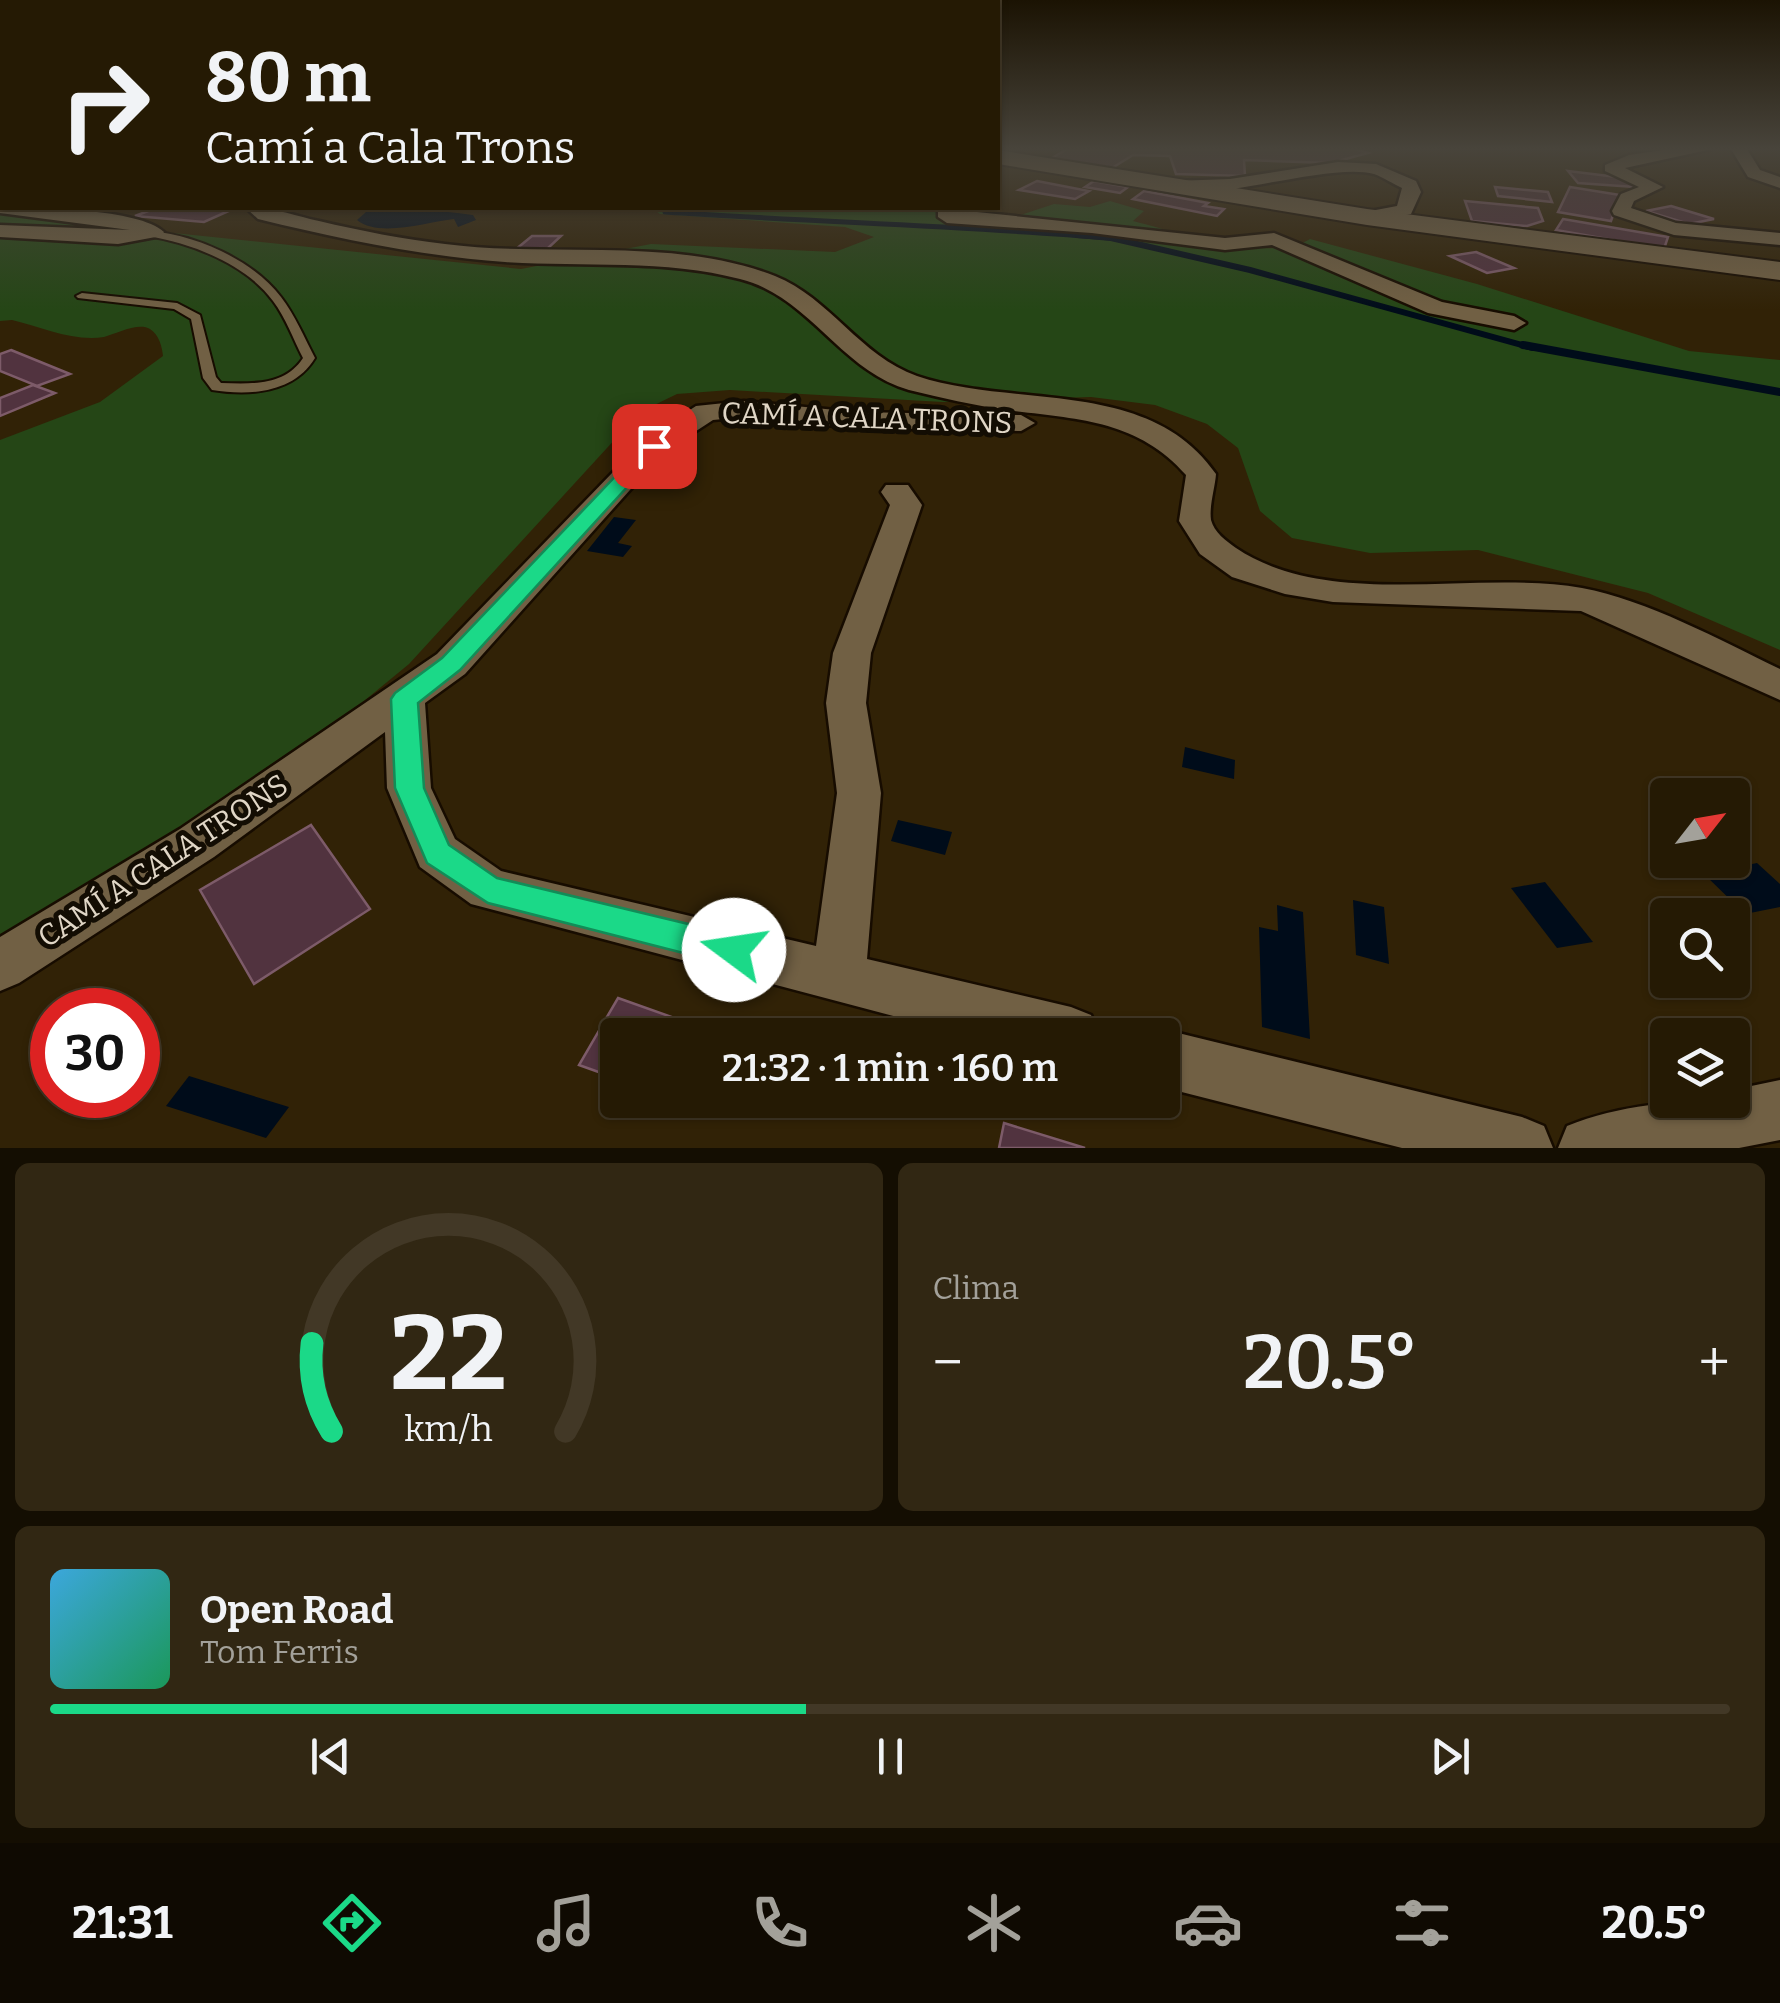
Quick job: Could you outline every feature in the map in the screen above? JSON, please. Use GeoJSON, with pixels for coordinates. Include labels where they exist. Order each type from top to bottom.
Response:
{"type":"FeatureCollection","features":[{"type":"Feature","properties":{"kind":"main road"},"geometry":{"type":"LineString","coordinates":[[1295,203],[1367,217],[1780,271]]}},
{"type":"Feature","properties":{"kind":"street"},"geometry":{"type":"LineString","coordinates":[[1404,210],[1407,203]]}},
{"type":"Feature","properties":{"kind":"street"},"geometry":{"type":"LineString","coordinates":[[1625,203],[1622,211],[1674,229],[1780,239]]}},
{"type":"Feature","properties":{"kind":"street"},"geometry":{"type":"LineString","coordinates":[[0,231],[118,238],[152,234],[154,230],[38,210]]}},
{"type":"Feature","properties":{"kind":"street"},"geometry":{"type":"LineString","coordinates":[[258,210],[265,215],[416,247],[516,257],[612,256],[732,270],[759,277],[792,294],[838,330],[872,364],[906,380],[1013,403],[1106,412],[1180,446],[1201,474],[1195,522],[1212,548],[1253,572],[1300,586],[1341,591],[1581,599],[1679,635],[1780,686]]}},
{"type":"Feature","properties":{"kind":"street"},"geometry":{"type":"LineString","coordinates":[[947,210],[947,217],[1092,227],[1226,244],[1274,240],[1436,308],[1514,324]]}},
{"type":"Feature","properties":{"kind":"street"},"geometry":{"type":"LineString","coordinates":[[1367,217],[1404,210],[1438,227]]}},
{"type":"Feature","properties":{"kind":"street","name":"CAMÍ A CALA TRONS"},"geometry":{"type":"LineString","coordinates":[[0,966],[197,843],[451,664],[654,446],[706,412],[744,409],[856,420],[957,418],[1150,429]]}},
{"type":"Feature","properties":{"kind":"street"},"geometry":{"type":"LineString","coordinates":[[839,977],[859,793],[846,703],[852,652],[906,505],[896,492]]}},
{"type":"Feature","properties":{"kind":"street"},"geometry":{"type":"LineString","coordinates":[[404,699],[409,788],[438,854],[488,890],[1003,1018]]}},
{"type":"Feature","properties":{"kind":"street"},"geometry":{"type":"LineString","coordinates":[[1180,1062],[1522,1148]]}},
{"type":"Feature","properties":{"kind":"street"},"geometry":{"type":"LineString","coordinates":[[1589,1148],[1780,1110]]}},
{"type":"Feature","properties":{"kind":"lane"},"geometry":{"type":"LineString","coordinates":[[82,296],[177,306],[196,317],[210,378],[217,387],[272,386],[304,369],[309,358],[274,293],[210,250],[166,234],[152,234]]}},
{"type":"Feature","properties":{"kind":"green space"},"geometry":{"type":"Polygon","coordinates":[[[1115,203],[1144,211],[1133,221],[1248,247],[1292,246],[1310,239],[1477,284],[1689,351],[1780,360],[1780,650],[1648,593],[1478,550],[1370,553],[1292,538],[1260,511],[1238,448],[1207,424],[1155,405],[1091,397],[943,402],[730,390],[677,394],[640,412],[409,664],[364,701],[128,862],[18,931],[0,934],[0,440],[100,402],[163,356],[158,338],[145,327],[93,338],[69,336],[12,320],[0,321],[0,215],[521,269],[651,244],[835,252],[874,237],[845,227],[660,214],[655,210],[953,210],[955,214],[1008,219],[1054,204],[1090,207],[1115,203]]]}},
{"type":"Feature","properties":{"kind":"water"},"geometry":{"type":"Polygon","coordinates":[[[428,210],[473,215],[476,220],[458,227],[454,219],[378,228],[357,220],[366,212],[428,210]]]}},
{"type":"Feature","properties":{"kind":"water"},"geometry":{"type":"Polygon","coordinates":[[[614,517],[636,520],[618,543],[632,546],[623,557],[587,551],[614,517]]]}},
{"type":"Feature","properties":{"kind":"water"},"geometry":{"type":"Polygon","coordinates":[[[1185,747],[1235,760],[1234,779],[1182,767],[1185,747]]]}},
{"type":"Feature","properties":{"kind":"water"},"geometry":{"type":"Polygon","coordinates":[[[898,820],[952,832],[945,855],[891,841],[898,820]]]}},
{"type":"Feature","properties":{"kind":"water"},"geometry":{"type":"Polygon","coordinates":[[[1757,863],[1780,884],[1780,907],[1750,913],[1750,898],[1729,898],[1708,878],[1750,878],[1750,864],[1757,863]]]}},
{"type":"Feature","properties":{"kind":"water"},"geometry":{"type":"Polygon","coordinates":[[[1545,882],[1593,942],[1557,948],[1511,888],[1545,882]]]}},
{"type":"Feature","properties":{"kind":"water"},"geometry":{"type":"Polygon","coordinates":[[[1353,900],[1384,907],[1389,964],[1356,955],[1353,900]]]}},
{"type":"Feature","properties":{"kind":"water"},"geometry":{"type":"Polygon","coordinates":[[[1277,905],[1303,912],[1310,1039],[1262,1027],[1259,927],[1278,931],[1277,905]]]}},
{"type":"Feature","properties":{"kind":"water"},"geometry":{"type":"Polygon","coordinates":[[[189,1076],[289,1107],[266,1138],[166,1106],[189,1076]]]}},
{"type":"Feature","properties":{"kind":"building"},"geometry":{"type":"Polygon","coordinates":[[[1151,203],[1208,203],[1204,206],[1224,209],[1217,216],[1151,203]]]}},
{"type":"Feature","properties":{"kind":"building"},"geometry":{"type":"Polygon","coordinates":[[[1466,203],[1538,208],[1543,221],[1527,226],[1472,221],[1466,203]]]}},
{"type":"Feature","properties":{"kind":"building"},"geometry":{"type":"Polygon","coordinates":[[[1563,203],[1617,203],[1611,221],[1558,212],[1563,203]]]}},
{"type":"Feature","properties":{"kind":"building"},"geometry":{"type":"Polygon","coordinates":[[[1671,206],[1714,219],[1689,224],[1646,211],[1671,206]]]}},
{"type":"Feature","properties":{"kind":"building"},"geometry":{"type":"Polygon","coordinates":[[[151,210],[231,210],[204,222],[135,216],[151,210]]]}},
{"type":"Feature","properties":{"kind":"building"},"geometry":{"type":"Polygon","coordinates":[[[1563,219],[1668,237],[1664,249],[1556,230],[1563,219]]]}},
{"type":"Feature","properties":{"kind":"building"},"geometry":{"type":"Polygon","coordinates":[[[532,236],[561,236],[547,249],[515,250],[532,236]]]}},
{"type":"Feature","properties":{"kind":"building"},"geometry":{"type":"Polygon","coordinates":[[[1476,252],[1514,268],[1487,273],[1450,256],[1476,252]]]}},
{"type":"Feature","properties":{"kind":"building"},"geometry":{"type":"Polygon","coordinates":[[[11,350],[70,374],[37,386],[0,371],[0,354],[11,350]]]}},
{"type":"Feature","properties":{"kind":"building"},"geometry":{"type":"Polygon","coordinates":[[[33,385],[55,393],[0,416],[0,398],[33,385]]]}},
{"type":"Feature","properties":{"kind":"building"},"geometry":{"type":"Polygon","coordinates":[[[311,825],[370,909],[254,984],[200,890],[311,825]]]}},
{"type":"Feature","properties":{"kind":"building"},"geometry":{"type":"Polygon","coordinates":[[[618,998],[674,1018],[606,1018],[618,998]]]}},
{"type":"Feature","properties":{"kind":"building"},"geometry":{"type":"Polygon","coordinates":[[[600,1029],[600,1073],[579,1065],[600,1029]]]}},
{"type":"Feature","properties":{"kind":"building"},"geometry":{"type":"Polygon","coordinates":[[[1004,1123],[1085,1148],[999,1148],[1004,1123]]]}},
{"type":"Feature","properties":{"kind":"waterway"},"geometry":{"type":"LineString","coordinates":[[665,212],[1110,238]]}},
{"type":"Feature","properties":{"kind":"waterway"},"geometry":{"type":"LineString","coordinates":[[1078,235],[1111,238],[1250,270],[1533,348]]}},
{"type":"Feature","properties":{"kind":"waterway"},"geometry":{"type":"LineString","coordinates":[[1523,345],[1780,392]]}},
{"type":"Feature","properties":{"kind":"route"},"geometry":{"type":"LineString","coordinates":[[654,446],[451,664],[404,699],[409,788],[438,854],[488,890],[734,950]]}}]}
